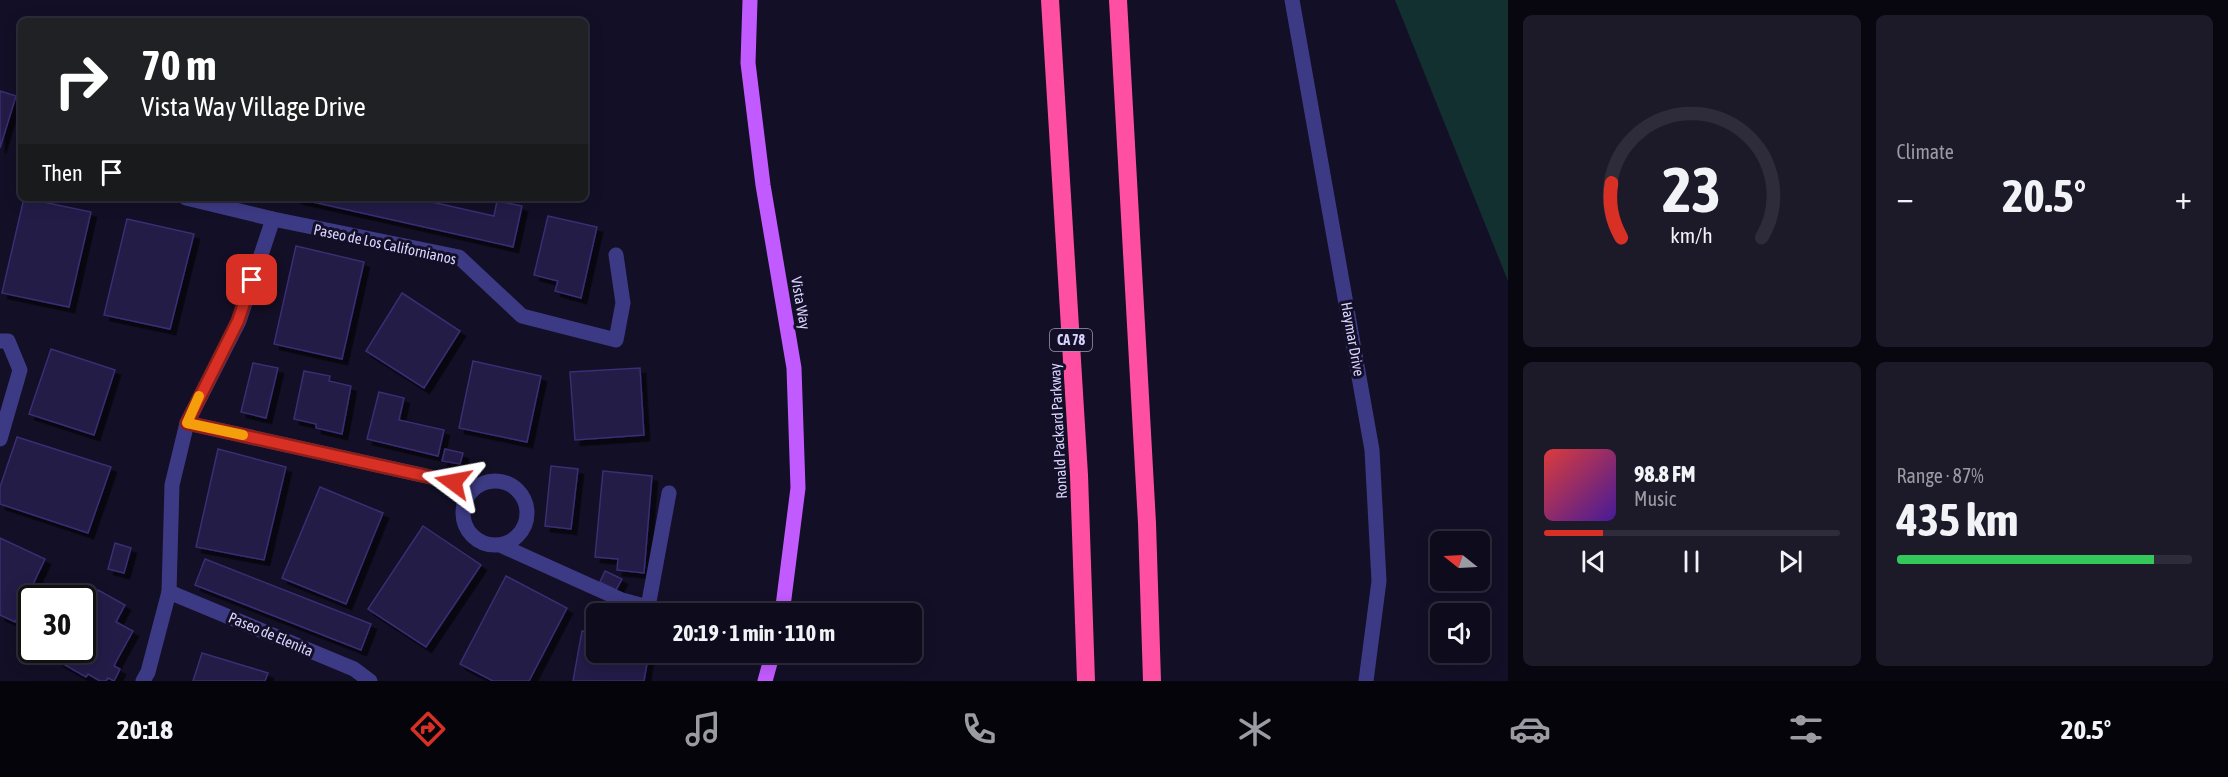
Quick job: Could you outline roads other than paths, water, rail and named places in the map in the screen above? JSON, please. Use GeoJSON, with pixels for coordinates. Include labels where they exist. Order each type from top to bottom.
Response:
{"type":"FeatureCollection","features":[{"type":"Feature","properties":{"kind":"highway","name":"Ronald Packard Parkway"},"geometry":{"type":"LineString","coordinates":[[1050,0],[1079,475],[1086,681]]}},
{"type":"Feature","properties":{"kind":"highway"},"geometry":{"type":"LineString","coordinates":[[1118,0],[1147,523],[1152,681]]}},
{"type":"Feature","properties":{"kind":"main road","name":"Vista Way"},"geometry":{"type":"LineString","coordinates":[[750,0],[748,63],[761,174],[794,368],[798,488],[783,603]]}},
{"type":"Feature","properties":{"kind":"main road"},"geometry":{"type":"LineString","coordinates":[[765,681],[770,663]]}},
{"type":"Feature","properties":{"kind":"street","name":"Haymar Drive"},"geometry":{"type":"LineString","coordinates":[[1292,0],[1372,450],[1379,581],[1366,681]]}},
{"type":"Feature","properties":{"kind":"street","name":"Paseo de Los Californianos"},"geometry":{"type":"LineString","coordinates":[[198,201],[273,219],[459,257],[522,316],[616,340],[623,303],[616,255]]}},
{"type":"Feature","properties":{"kind":"street"},"geometry":{"type":"LineString","coordinates":[[143,681],[148,672],[169,592],[172,485],[187,423],[238,321],[273,219]]}},
{"type":"Feature","properties":{"kind":"street"},"geometry":{"type":"LineString","coordinates":[[0,341],[8,341],[20,370],[0,439]]}},
{"type":"Feature","properties":{"kind":"street"},"geometry":{"type":"LineString","coordinates":[[187,423],[476,487]]}},
{"type":"Feature","properties":{"kind":"street"},"geometry":{"type":"LineString","coordinates":[[500,545],[510,542],[524,527],[527,506],[523,496],[507,482],[485,482],[476,487],[464,505],[465,526],[479,541],[500,545],[622,600],[648,607],[669,493]]}},
{"type":"Feature","properties":{"kind":"street","name":"Paseo de Elenita"},"geometry":{"type":"LineString","coordinates":[[169,592],[354,669],[370,681]]}}]}
